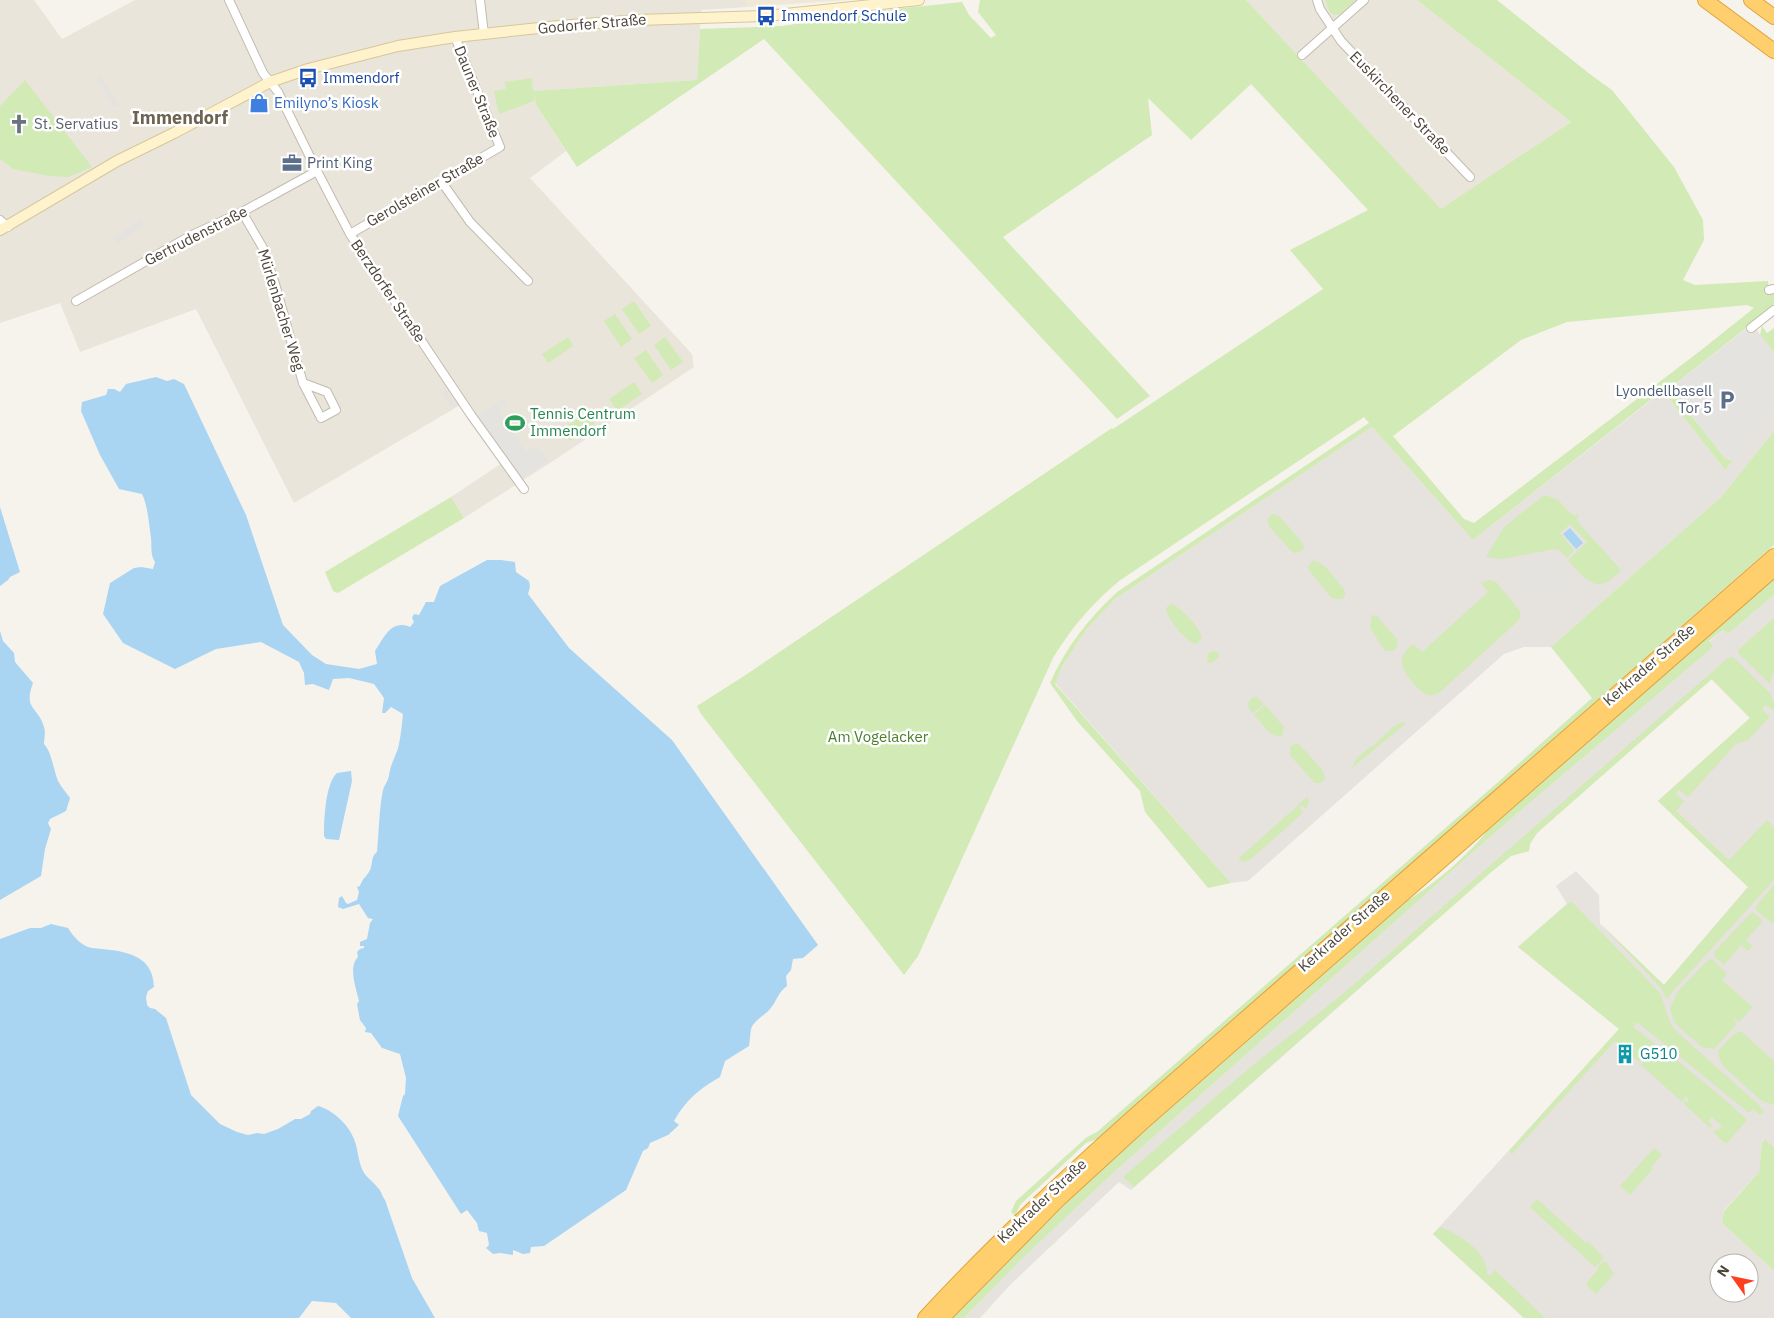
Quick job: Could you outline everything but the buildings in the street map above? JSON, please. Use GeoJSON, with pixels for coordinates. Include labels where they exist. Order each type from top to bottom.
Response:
{"type":"FeatureCollection","features":[{"type":"Feature","properties":{"kind":"highway"},"geometry":{"type":"LineString","coordinates":[[1706,0],[1774,51]]}},
{"type":"Feature","properties":{"kind":"highway"},"geometry":{"type":"LineString","coordinates":[[1751,0],[1774,17]]}},
{"type":"Feature","properties":{"kind":"highway","name":"Kerkrader Straße"},"geometry":{"type":"LineString","coordinates":[[925,1318],[963,1276],[1051,1191],[1142,1108],[1774,556]]}},
{"type":"Feature","properties":{"kind":"highway","name":"Kerkrader Straße"},"geometry":{"type":"LineString","coordinates":[[942,1318],[1060,1198],[1143,1122],[1774,570]]}},
{"type":"Feature","properties":{"kind":"street","name":"Berzdorfer Straße"},"geometry":{"type":"LineString","coordinates":[[229,0],[263,73],[278,92],[316,171],[350,234],[471,415],[524,489]]}},
{"type":"Feature","properties":{"kind":"street"},"geometry":{"type":"LineString","coordinates":[[480,0],[484,34]]}},
{"type":"Feature","properties":{"kind":"street","name":"Godorfer Straße"},"geometry":{"type":"LineString","coordinates":[[3,226],[117,161],[270,82],[308,69],[398,46],[455,37],[638,20],[766,16],[918,0]]}},
{"type":"Feature","properties":{"kind":"street","name":"Euskirchener Straße"},"geometry":{"type":"LineString","coordinates":[[1317,0],[1320,9],[1332,28],[1370,72],[1470,177]]}},
{"type":"Feature","properties":{"kind":"street"},"geometry":{"type":"LineString","coordinates":[[1302,55],[1364,0]]}},
{"type":"Feature","properties":{"kind":"street","name":"Dauner Straße"},"geometry":{"type":"LineString","coordinates":[[455,37],[500,147]]}},
{"type":"Feature","properties":{"kind":"street","name":"Gerolsteiner Straße"},"geometry":{"type":"LineString","coordinates":[[350,234],[500,147]]}},
{"type":"Feature","properties":{"kind":"street","name":"Gertrudenstraße"},"geometry":{"type":"LineString","coordinates":[[76,301],[190,236],[242,212],[316,171]]}},
{"type":"Feature","properties":{"kind":"street"},"geometry":{"type":"LineString","coordinates":[[441,181],[470,222],[528,280]]}},
{"type":"Feature","properties":{"kind":"street","name":"Mürlenbacher Weg"},"geometry":{"type":"LineString","coordinates":[[242,212],[263,248],[303,383],[321,418],[336,410],[327,392],[303,383]]}},
{"type":"Feature","properties":{"kind":"street"},"geometry":{"type":"LineString","coordinates":[[1751,328],[1774,310]]}},
{"type":"Feature","properties":{"kind":"shaded area"},"geometry":{"type":"Polygon","coordinates":[[[0,0],[34,0],[62,39],[135,0],[746,0],[748,7],[701,10],[697,80],[534,91],[536,105],[566,151],[530,178],[692,354],[694,367],[464,518],[451,497],[508,459],[467,401],[294,503],[196,309],[80,352],[60,303],[0,323],[0,0]]]}},
{"type":"Feature","properties":{"kind":"shaded area"},"geometry":{"type":"Polygon","coordinates":[[[746,0],[849,0],[748,7],[746,0]]]}},
{"type":"Feature","properties":{"kind":"shaded area"},"geometry":{"type":"Polygon","coordinates":[[[1246,0],[1417,0],[1571,122],[1441,210],[1246,0]]]}},
{"type":"Feature","properties":{"kind":"shaded area"},"geometry":{"type":"Polygon","coordinates":[[[100,76],[120,106],[113,106],[96,79],[100,76]]]}},
{"type":"Feature","properties":{"kind":"shaded area"},"geometry":{"type":"Polygon","coordinates":[[[140,219],[144,226],[117,244],[113,238],[140,219]]]}},
{"type":"Feature","properties":{"kind":"shaded area","name":"Lyondellbasell Tor 5"},"geometry":{"type":"Polygon","coordinates":[[[1752,324],[1774,353],[1774,408],[1734,459],[1729,460],[1725,458],[1670,388],[1752,324]]]}},
{"type":"Feature","properties":{"kind":"shaded area"},"geometry":{"type":"Polygon","coordinates":[[[446,390],[456,405],[452,408],[442,393],[446,390]]]}},
{"type":"Feature","properties":{"kind":"shaded area"},"geometry":{"type":"Polygon","coordinates":[[[1663,391],[1725,470],[1774,408],[1774,431],[1721,497],[1551,647],[1524,647],[1504,654],[1248,881],[1231,883],[1055,683],[1062,667],[1086,630],[1115,599],[1372,427],[1473,540],[1663,391]]]}},
{"type":"Feature","properties":{"kind":"shaded area"},"geometry":{"type":"Polygon","coordinates":[[[504,398],[507,403],[498,410],[526,451],[536,445],[549,461],[522,479],[478,415],[504,398]]]}},
{"type":"Feature","properties":{"kind":"shaded area"},"geometry":{"type":"Polygon","coordinates":[[[1554,557],[1581,585],[1523,597],[1497,569],[1554,557]]]}},
{"type":"Feature","properties":{"kind":"shaded area"},"geometry":{"type":"Polygon","coordinates":[[[1774,595],[1774,1147],[1765,1139],[1762,1141],[1759,1172],[1724,1210],[1722,1223],[1754,1253],[1709,1253],[1709,1303],[1759,1303],[1759,1257],[1774,1271],[1774,1318],[1524,1318],[1433,1234],[1619,1029],[1518,947],[1567,904],[1556,886],[1576,871],[1599,895],[1600,924],[1664,985],[1748,887],[1658,801],[1750,718],[1711,679],[1537,833],[1530,844],[1529,851],[1511,856],[1490,873],[1131,1190],[1119,1182],[1011,1284],[980,1318],[964,1318],[1022,1259],[1113,1173],[1490,837],[1698,660],[1709,642],[1723,630],[1728,634],[1774,595]]]}},
{"type":"Feature","properties":{"kind":"shaded area"},"geometry":{"type":"Polygon","coordinates":[[[1539,610],[1550,623],[1545,627],[1534,615],[1539,610]]]}},
{"type":"Feature","properties":{"kind":"shaded area"},"geometry":{"type":"Polygon","coordinates":[[[1594,1127],[1634,1164],[1630,1169],[1589,1132],[1594,1127]]]}},
{"type":"Feature","properties":{"kind":"shaded area"},"geometry":{"type":"Polygon","coordinates":[[[1738,1163],[1744,1169],[1708,1209],[1702,1204],[1738,1163]]]}},
{"type":"Feature","properties":{"kind":"shaded area"},"geometry":{"type":"Polygon","coordinates":[[[1510,1174],[1524,1187],[1520,1191],[1505,1178],[1510,1174]]]}},
{"type":"Feature","properties":{"kind":"shaded area"},"geometry":{"type":"Polygon","coordinates":[[[1694,1179],[1698,1183],[1670,1213],[1666,1209],[1694,1179]]]}},
{"type":"Feature","properties":{"kind":"shaded area"},"geometry":{"type":"Polygon","coordinates":[[[1695,1211],[1700,1216],[1678,1241],[1672,1236],[1695,1211]]]}},
{"type":"Feature","properties":{"kind":"shaded area"},"geometry":{"type":"Polygon","coordinates":[[[1654,1222],[1659,1226],[1644,1242],[1640,1238],[1654,1222]]]}},
{"type":"Feature","properties":{"kind":"shaded area"},"geometry":{"type":"Polygon","coordinates":[[[1476,1227],[1492,1242],[1489,1246],[1472,1231],[1476,1227]]]}},
{"type":"Feature","properties":{"kind":"shaded area"},"geometry":{"type":"Polygon","coordinates":[[[1669,1240],[1674,1245],[1646,1277],[1640,1272],[1669,1240]]]}},
{"type":"Feature","properties":{"kind":"shaded area"},"geometry":{"type":"Polygon","coordinates":[[[1494,1251],[1499,1253],[1519,1272],[1517,1275],[1494,1254],[1494,1251]]]}},
{"type":"Feature","properties":{"kind":"shaded area"},"geometry":{"type":"Polygon","coordinates":[[[1523,1268],[1539,1283],[1535,1287],[1519,1272],[1523,1268]]]}},
{"type":"Feature","properties":{"kind":"green space","name":"Am Vogelacker"},"geometry":{"type":"Polygon","coordinates":[[[980,0],[1246,0],[1441,209],[1571,122],[1417,0],[1497,0],[1612,90],[1674,167],[1703,220],[1704,240],[1683,280],[1695,285],[1768,281],[1769,294],[1774,294],[1774,306],[1670,388],[1664,392],[1662,391],[1473,540],[1372,427],[1115,599],[1086,630],[1062,667],[1055,684],[1231,883],[1208,888],[1145,812],[1140,791],[1077,721],[1050,683],[1063,657],[1079,634],[1117,592],[1369,423],[1364,417],[1119,581],[1083,617],[1067,636],[1053,658],[918,956],[904,975],[701,714],[697,706],[1323,289],[1290,250],[1368,210],[1251,84],[1191,140],[1148,98],[1152,135],[1003,237],[1150,396],[1117,419],[764,39],[577,167],[536,105],[534,94],[534,101],[499,114],[494,91],[506,89],[505,82],[532,78],[533,91],[697,80],[700,29],[783,26],[867,12],[962,2],[969,15],[991,38],[996,35],[978,12],[980,0]],[[1747,305],[1567,322],[1521,340],[1393,436],[1464,519],[1474,523],[1754,308],[1747,305]]]}},
{"type":"Feature","properties":{"kind":"green space"},"geometry":{"type":"Polygon","coordinates":[[[1325,0],[1356,0],[1340,14],[1335,15],[1330,13],[1325,0]]]}},
{"type":"Feature","properties":{"kind":"green space"},"geometry":{"type":"Polygon","coordinates":[[[25,80],[92,167],[68,177],[49,176],[13,169],[0,159],[0,106],[25,80]]]}},
{"type":"Feature","properties":{"kind":"green space"},"geometry":{"type":"Polygon","coordinates":[[[634,301],[651,326],[639,334],[622,309],[634,301]]]}},
{"type":"Feature","properties":{"kind":"green space"},"geometry":{"type":"Polygon","coordinates":[[[615,314],[632,339],[621,347],[604,321],[615,314]]]}},
{"type":"Feature","properties":{"kind":"green space"},"geometry":{"type":"Polygon","coordinates":[[[1762,326],[1767,333],[1774,328],[1774,353],[1760,335],[1762,326]]]}},
{"type":"Feature","properties":{"kind":"green space"},"geometry":{"type":"Polygon","coordinates":[[[568,337],[573,346],[548,363],[542,354],[568,337]]]}},
{"type":"Feature","properties":{"kind":"green space"},"geometry":{"type":"Polygon","coordinates":[[[665,337],[683,362],[671,370],[654,345],[665,337]]]}},
{"type":"Feature","properties":{"kind":"green space"},"geometry":{"type":"Polygon","coordinates":[[[646,350],[663,375],[652,383],[634,358],[646,350]]]}},
{"type":"Feature","properties":{"kind":"green space"},"geometry":{"type":"Polygon","coordinates":[[[634,382],[642,394],[617,411],[609,399],[634,382]]]}},
{"type":"Feature","properties":{"kind":"green space"},"geometry":{"type":"Polygon","coordinates":[[[1673,392],[1725,458],[1729,460],[1734,459],[1725,470],[1667,396],[1673,392]]]}},
{"type":"Feature","properties":{"kind":"green space"},"geometry":{"type":"Polygon","coordinates":[[[587,413],[595,424],[570,441],[562,429],[587,413]]]}},
{"type":"Feature","properties":{"kind":"green space"},"geometry":{"type":"Polygon","coordinates":[[[1774,431],[1774,545],[1100,1138],[1086,1143],[1020,1205],[1015,1216],[1011,1212],[1016,1201],[1087,1137],[1097,1132],[1592,698],[1551,647],[1721,497],[1774,431]]]}},
{"type":"Feature","properties":{"kind":"green space"},"geometry":{"type":"Polygon","coordinates":[[[1543,496],[1558,500],[1575,516],[1577,514],[1579,516],[1576,520],[1621,570],[1605,583],[1599,584],[1589,581],[1579,573],[1568,560],[1587,542],[1570,524],[1560,533],[1574,550],[1567,558],[1561,551],[1555,549],[1502,559],[1486,557],[1504,527],[1543,496]]]}},
{"type":"Feature","properties":{"kind":"green space"},"geometry":{"type":"Polygon","coordinates":[[[451,497],[464,518],[338,593],[333,591],[325,572],[451,497]]]}},
{"type":"Feature","properties":{"kind":"green space"},"geometry":{"type":"Polygon","coordinates":[[[1273,514],[1280,517],[1303,543],[1304,547],[1300,552],[1295,553],[1291,551],[1268,525],[1268,518],[1273,514]]]}},
{"type":"Feature","properties":{"kind":"green space"},"geometry":{"type":"Polygon","coordinates":[[[1312,561],[1321,564],[1333,575],[1345,591],[1342,599],[1332,598],[1311,573],[1308,567],[1312,561]]]}},
{"type":"Feature","properties":{"kind":"green space"},"geometry":{"type":"Polygon","coordinates":[[[1774,578],[1774,595],[1728,634],[1723,630],[1709,641],[1713,646],[1698,660],[1490,837],[1113,1173],[1022,1259],[964,1318],[950,1318],[1061,1206],[1095,1175],[1405,902],[1450,869],[1488,829],[1774,578]]]}},
{"type":"Feature","properties":{"kind":"green space"},"geometry":{"type":"Polygon","coordinates":[[[1490,580],[1496,582],[1520,611],[1520,617],[1517,622],[1440,692],[1435,695],[1425,694],[1405,672],[1402,663],[1403,655],[1413,644],[1422,652],[1488,592],[1481,583],[1490,580]]]}},
{"type":"Feature","properties":{"kind":"green space"},"geometry":{"type":"Polygon","coordinates":[[[1171,604],[1184,613],[1198,629],[1202,638],[1196,644],[1182,635],[1169,617],[1166,608],[1171,604]]]}},
{"type":"Feature","properties":{"kind":"green space"},"geometry":{"type":"Polygon","coordinates":[[[1372,615],[1377,616],[1397,639],[1396,648],[1393,651],[1385,651],[1370,628],[1372,615]]]}},
{"type":"Feature","properties":{"kind":"green space"},"geometry":{"type":"Polygon","coordinates":[[[1774,618],[1774,673],[1770,684],[1739,654],[1738,650],[1774,618]]]}},
{"type":"Feature","properties":{"kind":"green space"},"geometry":{"type":"Polygon","coordinates":[[[1214,651],[1219,653],[1219,657],[1212,663],[1208,663],[1207,655],[1214,651]]]}},
{"type":"Feature","properties":{"kind":"green space"},"geometry":{"type":"Polygon","coordinates":[[[1731,657],[1771,694],[1774,702],[1774,711],[1766,705],[1762,709],[1770,717],[1748,740],[1736,744],[1688,797],[1679,790],[1676,794],[1684,801],[1676,811],[1729,860],[1767,820],[1774,827],[1774,880],[1667,999],[1661,988],[1600,923],[1664,985],[1748,887],[1658,801],[1750,718],[1712,679],[1537,833],[1530,844],[1529,851],[1511,856],[1490,873],[1134,1187],[1123,1177],[1253,1065],[1344,993],[1731,657]]]}},
{"type":"Feature","properties":{"kind":"green space"},"geometry":{"type":"Polygon","coordinates":[[[1256,697],[1264,704],[1253,713],[1249,709],[1248,703],[1252,698],[1256,697]]]}},
{"type":"Feature","properties":{"kind":"green space"},"geometry":{"type":"Polygon","coordinates":[[[1265,705],[1284,727],[1282,736],[1270,733],[1254,715],[1265,705]]]}},
{"type":"Feature","properties":{"kind":"green space"},"geometry":{"type":"Polygon","coordinates":[[[1403,722],[1405,724],[1351,769],[1357,758],[1394,726],[1403,722]]]}},
{"type":"Feature","properties":{"kind":"green space"},"geometry":{"type":"Polygon","coordinates":[[[1294,744],[1299,744],[1323,771],[1325,779],[1321,783],[1315,783],[1290,755],[1290,747],[1294,744]]]}},
{"type":"Feature","properties":{"kind":"green space"},"geometry":{"type":"Polygon","coordinates":[[[1307,797],[1309,801],[1306,809],[1302,805],[1299,807],[1303,813],[1251,859],[1244,862],[1238,859],[1307,797]]]}},
{"type":"Feature","properties":{"kind":"green space"},"geometry":{"type":"Polygon","coordinates":[[[1774,885],[1773,924],[1756,910],[1756,906],[1774,885]]]}},
{"type":"Feature","properties":{"kind":"green space"},"geometry":{"type":"Polygon","coordinates":[[[1572,902],[1659,992],[1670,1022],[1676,1031],[1759,1105],[1764,1112],[1760,1115],[1753,1109],[1748,1112],[1637,1022],[1633,1027],[1655,1044],[1639,1062],[1615,1041],[1512,1154],[1509,1151],[1619,1029],[1518,947],[1567,904],[1572,902]]]}},
{"type":"Feature","properties":{"kind":"green space"},"geometry":{"type":"Polygon","coordinates":[[[1753,912],[1763,921],[1746,940],[1752,946],[1748,951],[1741,945],[1724,965],[1715,957],[1714,952],[1753,912]]]}},
{"type":"Feature","properties":{"kind":"green space"},"geometry":{"type":"Polygon","coordinates":[[[1712,959],[1727,974],[1722,980],[1753,1007],[1739,1022],[1736,1019],[1734,1021],[1737,1024],[1714,1049],[1702,1047],[1679,1027],[1673,1020],[1670,1008],[1678,991],[1707,961],[1712,959]]]}},
{"type":"Feature","properties":{"kind":"green space"},"geometry":{"type":"Polygon","coordinates":[[[1741,1031],[1774,1061],[1774,1105],[1762,1101],[1722,1065],[1718,1051],[1734,1034],[1741,1031]]]}},
{"type":"Feature","properties":{"kind":"green space"},"geometry":{"type":"Polygon","coordinates":[[[1659,1045],[1747,1120],[1726,1144],[1713,1132],[1722,1126],[1712,1117],[1708,1121],[1713,1126],[1710,1128],[1683,1103],[1689,1099],[1685,1096],[1682,1102],[1641,1065],[1659,1045]]]}},
{"type":"Feature","properties":{"kind":"green space"},"geometry":{"type":"Polygon","coordinates":[[[1765,1139],[1774,1147],[1774,1271],[1759,1257],[1759,1253],[1754,1253],[1722,1223],[1724,1211],[1759,1172],[1762,1142],[1765,1139]]]}},
{"type":"Feature","properties":{"kind":"green space"},"geometry":{"type":"Polygon","coordinates":[[[1654,1148],[1662,1155],[1651,1167],[1653,1169],[1630,1195],[1620,1186],[1654,1148]]]}},
{"type":"Feature","properties":{"kind":"green space"},"geometry":{"type":"Polygon","coordinates":[[[1537,1199],[1586,1243],[1588,1241],[1604,1258],[1595,1267],[1530,1207],[1537,1199]]]}},
{"type":"Feature","properties":{"kind":"green space"},"geometry":{"type":"Polygon","coordinates":[[[1440,1227],[1463,1239],[1478,1251],[1486,1266],[1487,1274],[1490,1276],[1495,1270],[1545,1318],[1524,1318],[1433,1234],[1440,1227]]]}},
{"type":"Feature","properties":{"kind":"green space"},"geometry":{"type":"Polygon","coordinates":[[[1605,1260],[1614,1274],[1596,1294],[1587,1286],[1587,1282],[1605,1260]]]}},
{"type":"Feature","properties":{"kind":"water"},"geometry":{"type":"Polygon","coordinates":[[[156,377],[167,381],[174,379],[184,384],[246,515],[283,625],[312,655],[326,664],[359,669],[377,664],[375,651],[389,631],[403,625],[410,627],[414,622],[412,618],[414,614],[419,615],[426,602],[434,602],[440,586],[487,560],[515,562],[516,572],[529,581],[528,594],[569,648],[672,740],[818,945],[803,958],[793,959],[791,970],[786,976],[787,986],[770,1009],[752,1026],[749,1046],[725,1061],[720,1077],[688,1101],[674,1121],[679,1125],[668,1135],[650,1143],[648,1148],[643,1151],[626,1190],[544,1246],[531,1247],[530,1253],[523,1254],[513,1250],[513,1255],[493,1254],[486,1248],[489,1245],[487,1233],[479,1231],[477,1223],[467,1210],[461,1214],[398,1116],[405,1094],[406,1078],[400,1054],[382,1048],[371,1033],[365,1032],[366,1028],[360,1020],[357,1004],[359,1001],[353,972],[355,961],[358,957],[357,952],[364,948],[364,946],[360,946],[360,942],[367,939],[370,923],[373,919],[368,918],[359,904],[343,909],[338,907],[339,898],[342,896],[348,904],[357,900],[359,892],[357,887],[360,886],[369,872],[373,857],[377,852],[383,790],[398,748],[403,714],[391,707],[385,713],[382,713],[384,698],[374,684],[349,678],[333,679],[329,690],[313,684],[305,685],[304,673],[299,662],[261,642],[216,649],[175,669],[123,643],[103,614],[110,583],[134,568],[153,569],[155,562],[152,553],[147,510],[142,494],[119,489],[100,455],[81,411],[82,402],[106,395],[108,389],[120,392],[126,384],[156,377]]]}},
{"type":"Feature","properties":{"kind":"water"},"geometry":{"type":"Polygon","coordinates":[[[0,507],[20,572],[10,577],[0,586],[0,507]]]}},
{"type":"Feature","properties":{"kind":"water"},"geometry":{"type":"Polygon","coordinates":[[[1570,528],[1583,543],[1576,549],[1563,534],[1570,528]]]}},
{"type":"Feature","properties":{"kind":"water"},"geometry":{"type":"Polygon","coordinates":[[[0,631],[3,641],[14,653],[15,662],[33,683],[30,692],[32,707],[44,727],[44,744],[51,756],[58,781],[70,798],[66,811],[50,819],[48,823],[51,829],[45,849],[41,876],[0,900],[0,631]]]}},
{"type":"Feature","properties":{"kind":"water"},"geometry":{"type":"Polygon","coordinates":[[[351,771],[352,781],[339,840],[326,839],[324,836],[325,812],[330,785],[337,773],[351,771]]]}},
{"type":"Feature","properties":{"kind":"water"},"geometry":{"type":"Polygon","coordinates":[[[51,924],[68,928],[78,940],[88,947],[133,955],[148,966],[154,987],[148,991],[146,997],[147,1005],[166,1018],[191,1095],[220,1124],[248,1135],[264,1134],[278,1129],[295,1119],[301,1119],[318,1106],[334,1114],[344,1123],[354,1139],[364,1172],[380,1190],[385,1200],[412,1278],[435,1318],[351,1318],[336,1303],[312,1301],[299,1318],[0,1318],[0,939],[30,928],[41,928],[51,924]]]}},
{"type":"Feature","properties":{"kind":"place","name":"Immendorf Schule"},"geometry":{"type":"Point","coordinates":[766,16]}},
{"type":"Feature","properties":{"kind":"place","name":"Immendorf"},"geometry":{"type":"Point","coordinates":[308,78]}},
{"type":"Feature","properties":{"kind":"place","name":"Emilyno’s Kiosk"},"geometry":{"type":"Point","coordinates":[259,103]}},
{"type":"Feature","properties":{"kind":"place","name":"St. Servatius"},"geometry":{"type":"Point","coordinates":[19,124]}},
{"type":"Feature","properties":{"kind":"place","name":"Print King"},"geometry":{"type":"Point","coordinates":[292,163]}},
{"type":"Feature","properties":{"kind":"place","name":"Lyondellbasell Tor 5"},"geometry":{"type":"Point","coordinates":[1727,400]}},
{"type":"Feature","properties":{"kind":"place","name":"Tennis Centrum Immendorf"},"geometry":{"type":"Point","coordinates":[515,423]}},
{"type":"Feature","properties":{"kind":"place","name":"G510"},"geometry":{"type":"Point","coordinates":[1625,1054]}},
{"type":"Feature","properties":{"kind":"district","name":"Immendorf"},"geometry":{"type":"Point","coordinates":[180,118]}}]}
